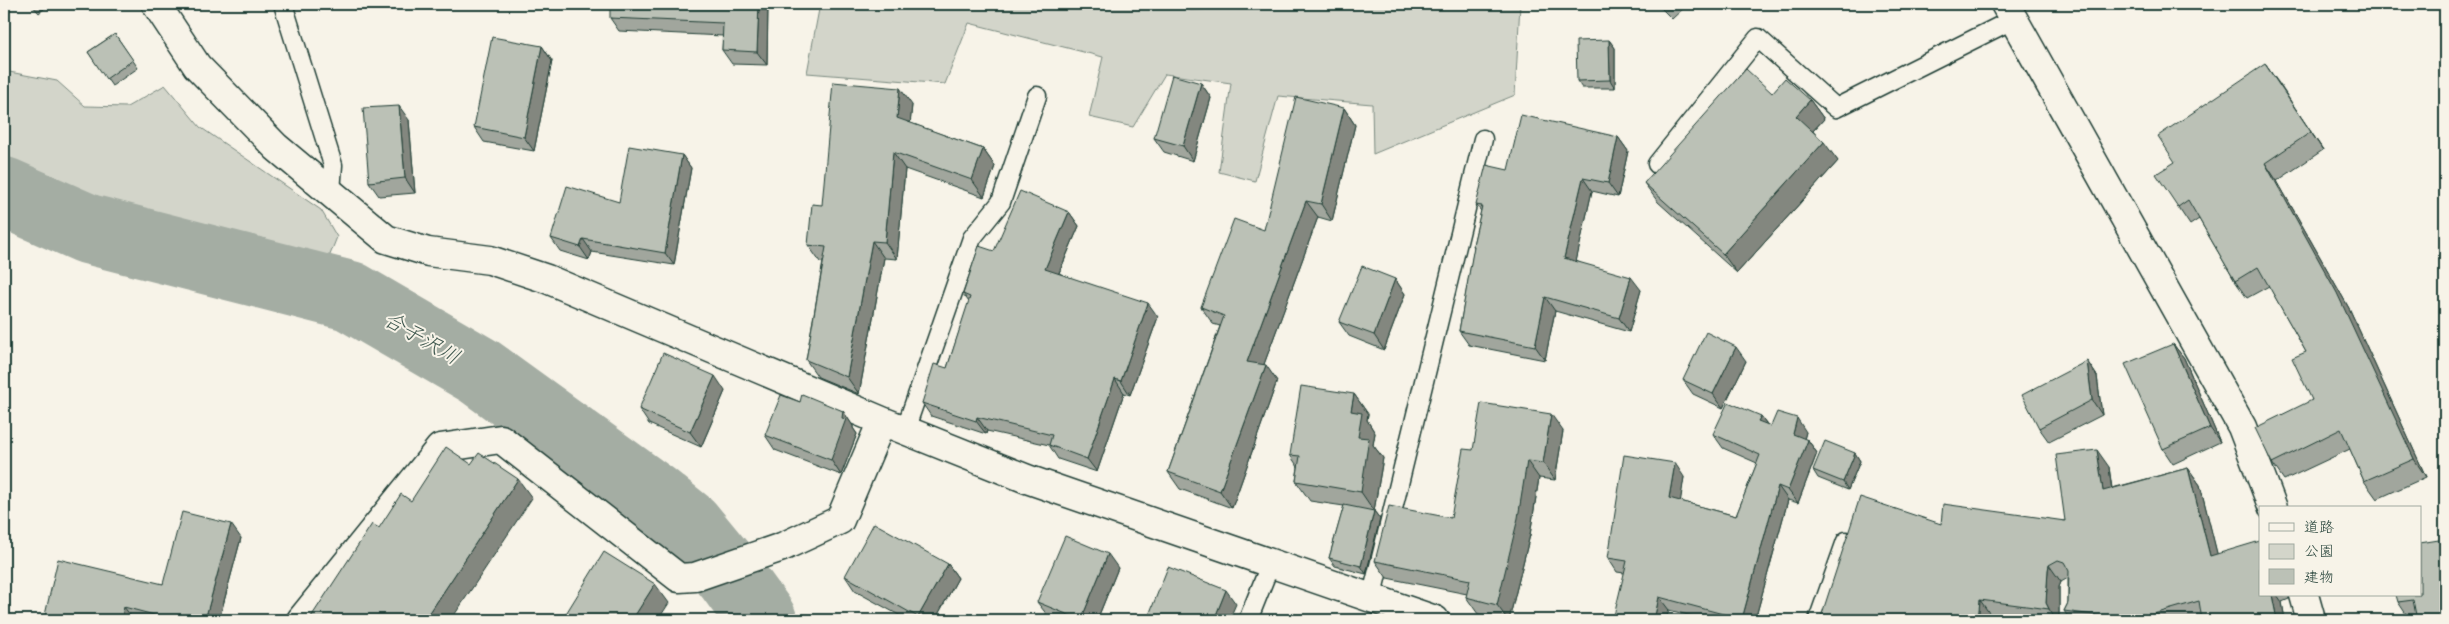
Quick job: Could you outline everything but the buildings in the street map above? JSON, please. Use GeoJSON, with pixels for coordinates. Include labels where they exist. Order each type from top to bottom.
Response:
{"type":"FeatureCollection","features":[{"type":"Feature","properties":{"kind":"street"},"geometry":{"type":"LineString","coordinates":[[156,4],[197,66],[276,147],[386,239],[428,252],[490,260],[547,279],[894,426],[1027,479],[1270,565],[1435,620]]}},
{"type":"Feature","properties":{"kind":"street"},"geometry":{"type":"LineString","coordinates":[[2009,11],[2242,427],[2272,506]]}},
{"type":"Feature","properties":{"kind":"street"},"geometry":{"type":"LineString","coordinates":[[301,620],[440,448],[501,438],[679,578],[695,577],[782,547],[840,520],[894,426]]}},
{"type":"Feature","properties":{"kind":"street"},"geometry":{"type":"LineString","coordinates":[[2304,596],[2311,620]]}},
{"type":"Feature","properties":{"kind":"lane"},"geometry":{"type":"LineString","coordinates":[[287,4],[333,165],[331,192]]}},
{"type":"Feature","properties":{"kind":"lane"},"geometry":{"type":"LineString","coordinates":[[1657,164],[1758,38],[1836,108],[2009,11]]}},
{"type":"Feature","properties":{"kind":"lane"},"geometry":{"type":"LineString","coordinates":[[894,426],[972,238],[1001,202],[1037,96]]}},
{"type":"Feature","properties":{"kind":"lane"},"geometry":{"type":"LineString","coordinates":[[1371,599],[1483,139]]}},
{"type":"Feature","properties":{"kind":"lane"},"geometry":{"type":"LineString","coordinates":[[1818,620],[1846,541]]}},
{"type":"Feature","properties":{"kind":"lane"},"geometry":{"type":"LineString","coordinates":[[1248,620],[1270,565]]}},
{"type":"Feature","properties":{"kind":"green space"},"geometry":{"type":"Polygon","coordinates":[[[820,4],[1191,4],[1190,10],[1388,4],[1520,4],[1515,95],[1373,154],[1372,104],[1278,96],[1255,181],[1219,172],[1231,83],[1165,74],[1133,127],[1089,117],[1103,57],[969,23],[945,84],[807,73],[820,4]]]}},
{"type":"Feature","properties":{"kind":"green space"},"geometry":{"type":"Polygon","coordinates":[[[4,71],[57,81],[85,106],[127,107],[165,85],[200,127],[321,210],[337,237],[328,260],[248,248],[61,196],[4,176],[4,71]]]}},
{"type":"Feature","properties":{"kind":"waterway","name":"合子沢川"},"geometry":{"type":"LineString","coordinates":[[4,192],[88,229],[350,296],[479,371],[653,497],[688,525],[730,576],[762,620]]}}]}
